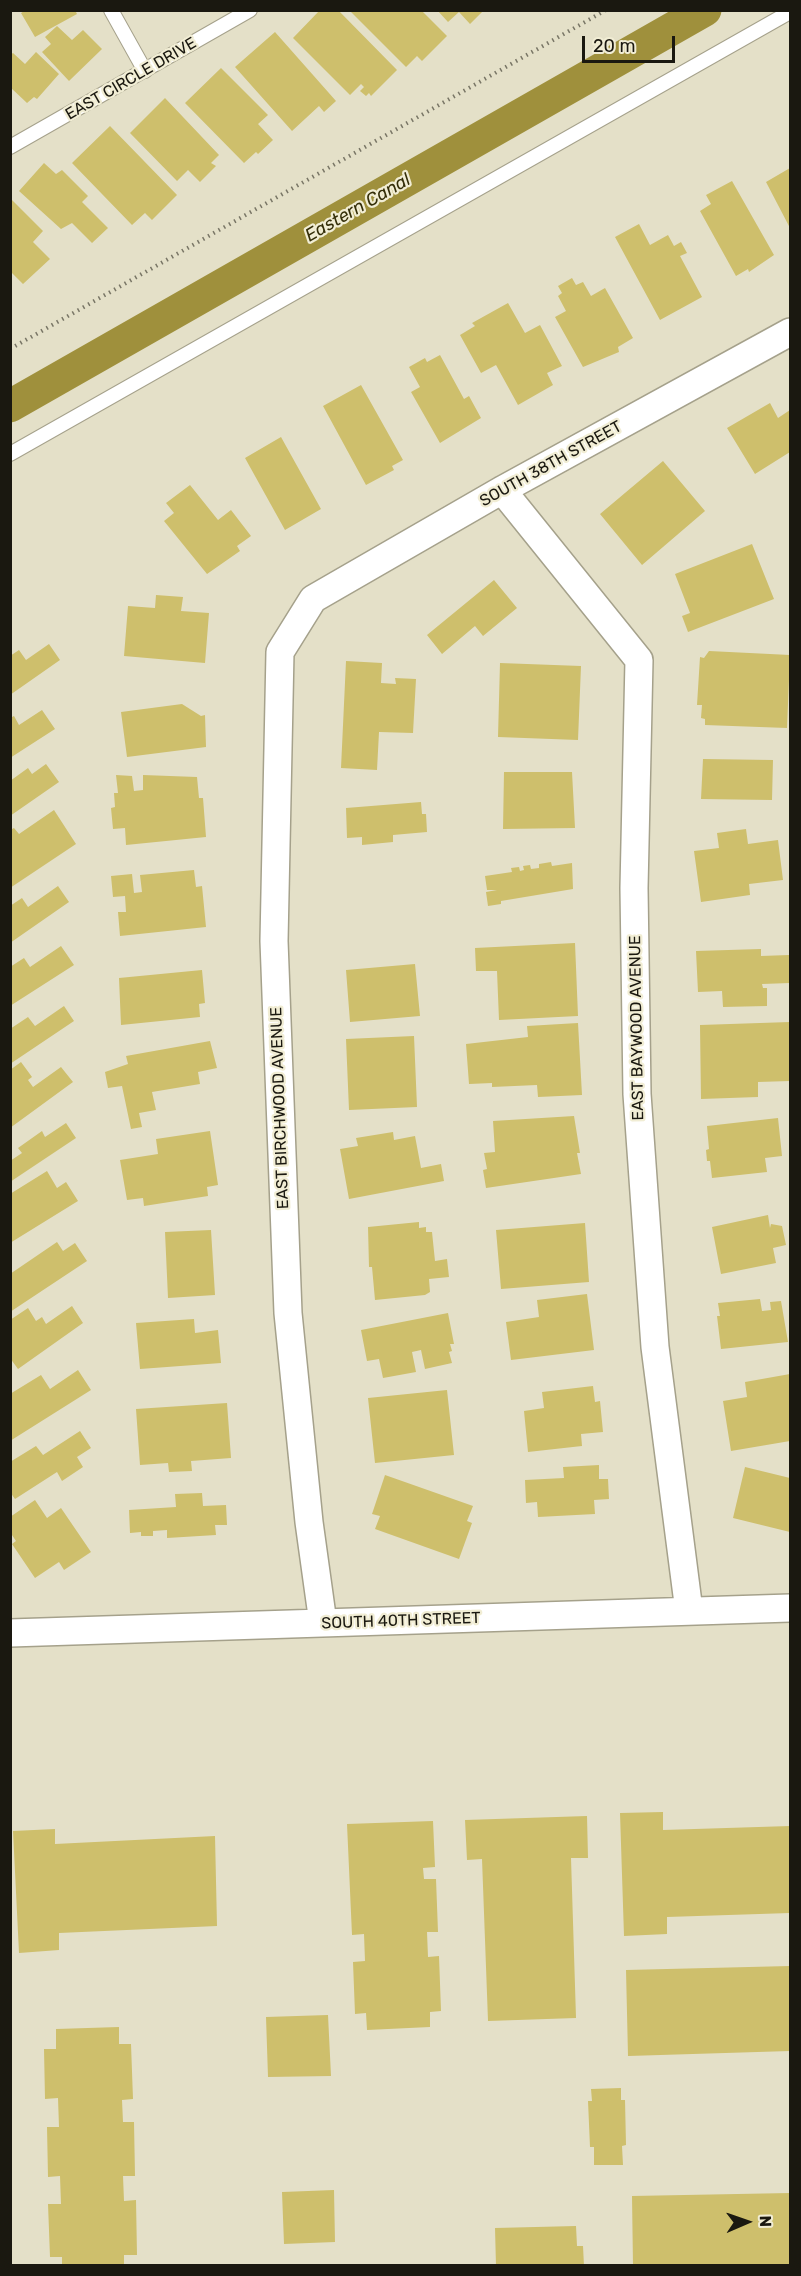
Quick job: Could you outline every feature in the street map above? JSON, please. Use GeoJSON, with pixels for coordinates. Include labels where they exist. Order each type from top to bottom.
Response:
{"type":"FeatureCollection","features":[{"type":"Feature","properties":{"kind":"street","name":"SOUTH 38TH STREET"},"geometry":{"type":"LineString","coordinates":[[313,599],[502,490],[790,332]]}},
{"type":"Feature","properties":{"kind":"street","name":"EAST BAYWOOD AVENUE"},"geometry":{"type":"LineString","coordinates":[[502,490],[639,660],[634,888],[638,1094],[655,1347],[689,1611]]}},
{"type":"Feature","properties":{"kind":"street","name":"EAST BIRCHWOOD AVENUE"},"geometry":{"type":"LineString","coordinates":[[313,599],[280,651],[274,941],[288,1313],[309,1522],[323,1623]]}},
{"type":"Feature","properties":{"kind":"street","name":"SOUTH 40TH STREET"},"geometry":{"type":"LineString","coordinates":[[10,1634],[790,1608]]}},
{"type":"Feature","properties":{"kind":"lane"},"geometry":{"type":"LineString","coordinates":[[111,10],[145,71]]}},
{"type":"Feature","properties":{"kind":"lane","name":"EAST CIRCLE DRIVE"},"geometry":{"type":"LineString","coordinates":[[10,147],[250,10]]}},
{"type":"Feature","properties":{"kind":"lane"},"geometry":{"type":"LineString","coordinates":[[10,454],[790,12]]}},
{"type":"Feature","properties":{"kind":"path"},"geometry":{"type":"LineString","coordinates":[[10,349],[606,10]]}},
{"type":"Feature","properties":{"kind":"building"},"geometry":{"type":"Polygon","coordinates":[[[26,10],[75,10],[77,14],[35,37],[21,13],[26,10]]]}},
{"type":"Feature","properties":{"kind":"building"},"geometry":{"type":"Polygon","coordinates":[[[320,10],[338,10],[397,70],[371,96],[369,93],[366,96],[360,91],[364,87],[361,84],[350,95],[293,38],[320,10]]]}},
{"type":"Feature","properties":{"kind":"building"},"geometry":{"type":"Polygon","coordinates":[[[349,10],[421,10],[447,36],[422,61],[417,56],[406,67],[349,10]]]}},
{"type":"Feature","properties":{"kind":"building"},"geometry":{"type":"Polygon","coordinates":[[[437,10],[484,10],[470,24],[459,12],[448,22],[437,10]]]}},
{"type":"Feature","properties":{"kind":"building"},"geometry":{"type":"Polygon","coordinates":[[[57,26],[72,40],[83,30],[102,49],[69,81],[42,52],[51,44],[45,37],[57,26]]]}},
{"type":"Feature","properties":{"kind":"building"},"geometry":{"type":"Polygon","coordinates":[[[275,32],[336,101],[324,112],[319,106],[292,131],[235,67],[275,32]]]}},
{"type":"Feature","properties":{"kind":"building"},"geometry":{"type":"Polygon","coordinates":[[[36,52],[59,74],[37,99],[34,97],[27,103],[10,87],[10,55],[13,53],[25,64],[36,52]]]}},
{"type":"Feature","properties":{"kind":"building"},"geometry":{"type":"Polygon","coordinates":[[[221,68],[268,115],[258,124],[273,140],[244,163],[185,103],[221,68]]]}},
{"type":"Feature","properties":{"kind":"building"},"geometry":{"type":"Polygon","coordinates":[[[165,98],[219,155],[211,163],[216,166],[200,182],[188,170],[177,181],[130,133],[165,98]]]}},
{"type":"Feature","properties":{"kind":"building"},"geometry":{"type":"Polygon","coordinates":[[[110,126],[177,195],[152,220],[145,213],[132,225],[72,163],[110,126]]]}},
{"type":"Feature","properties":{"kind":"building"},"geometry":{"type":"Polygon","coordinates":[[[44,163],[56,174],[62,170],[88,196],[82,202],[108,228],[92,243],[72,223],[61,229],[19,191],[44,163]]]}},
{"type":"Feature","properties":{"kind":"building"},"geometry":{"type":"Polygon","coordinates":[[[790,168],[790,228],[766,182],[790,168]]]}},
{"type":"Feature","properties":{"kind":"building"},"geometry":{"type":"Polygon","coordinates":[[[732,181],[774,255],[749,272],[748,269],[736,276],[700,211],[711,204],[706,195],[732,181]]]}},
{"type":"Feature","properties":{"kind":"building"},"geometry":{"type":"Polygon","coordinates":[[[10,198],[43,231],[33,242],[50,259],[23,284],[10,271],[10,198]]]}},
{"type":"Feature","properties":{"kind":"building"},"geometry":{"type":"Polygon","coordinates":[[[639,224],[650,245],[668,235],[674,246],[681,242],[687,253],[680,256],[702,297],[660,320],[615,237],[639,224]]]}},
{"type":"Feature","properties":{"kind":"building"},"geometry":{"type":"Polygon","coordinates":[[[572,278],[576,285],[583,282],[591,296],[605,288],[633,338],[618,347],[619,352],[583,367],[555,317],[566,311],[558,296],[562,293],[558,286],[572,278]]]}},
{"type":"Feature","properties":{"kind":"building"},"geometry":{"type":"Polygon","coordinates":[[[508,303],[525,333],[540,325],[562,366],[547,373],[553,385],[518,405],[496,365],[481,373],[460,335],[475,326],[472,323],[508,303]]]}},
{"type":"Feature","properties":{"kind":"building"},"geometry":{"type":"Polygon","coordinates":[[[440,355],[464,399],[469,396],[481,418],[440,443],[411,392],[420,387],[409,367],[425,358],[427,362],[440,355]]]}},
{"type":"Feature","properties":{"kind":"building"},"geometry":{"type":"Polygon","coordinates":[[[361,385],[403,460],[392,466],[394,470],[366,485],[323,406],[361,385]]]}},
{"type":"Feature","properties":{"kind":"building"},"geometry":{"type":"Polygon","coordinates":[[[770,403],[778,418],[790,410],[790,452],[755,474],[727,428],[770,403]]]}},
{"type":"Feature","properties":{"kind":"building"},"geometry":{"type":"Polygon","coordinates":[[[281,437],[321,509],[285,530],[245,458],[281,437]]]}},
{"type":"Feature","properties":{"kind":"building"},"geometry":{"type":"Polygon","coordinates":[[[663,461],[705,511],[642,565],[600,514],[663,461]]]}},
{"type":"Feature","properties":{"kind":"building"},"geometry":{"type":"Polygon","coordinates":[[[190,485],[218,520],[231,510],[251,536],[237,546],[240,551],[207,574],[164,521],[174,513],[166,503],[190,485]]]}},
{"type":"Feature","properties":{"kind":"building"},"geometry":{"type":"Polygon","coordinates":[[[752,544],[774,599],[688,632],[682,616],[690,613],[675,574],[752,544]]]}},
{"type":"Feature","properties":{"kind":"building"},"geometry":{"type":"Polygon","coordinates":[[[494,580],[517,608],[483,636],[475,626],[442,654],[427,635],[494,580]]]}},
{"type":"Feature","properties":{"kind":"building"},"geometry":{"type":"Polygon","coordinates":[[[156,595],[183,597],[181,611],[209,613],[205,663],[124,656],[128,606],[155,608],[156,595]]]}},
{"type":"Feature","properties":{"kind":"building"},"geometry":{"type":"Polygon","coordinates":[[[49,644],[60,660],[10,695],[10,656],[19,650],[26,660],[49,644]]]}},
{"type":"Feature","properties":{"kind":"building"},"geometry":{"type":"Polygon","coordinates":[[[709,651],[790,655],[787,728],[705,725],[705,719],[701,718],[702,705],[697,705],[700,657],[704,658],[709,651]]]}},
{"type":"Feature","properties":{"kind":"building"},"geometry":{"type":"Polygon","coordinates":[[[346,661],[382,663],[381,683],[396,684],[395,678],[416,679],[413,733],[379,732],[377,770],[341,768],[346,661]]]}},
{"type":"Feature","properties":{"kind":"building"},"geometry":{"type":"Polygon","coordinates":[[[500,663],[581,666],[578,740],[498,737],[500,663]]]}},
{"type":"Feature","properties":{"kind":"building"},"geometry":{"type":"Polygon","coordinates":[[[182,704],[201,716],[205,715],[206,747],[127,757],[121,712],[182,704]]]}},
{"type":"Feature","properties":{"kind":"building"},"geometry":{"type":"Polygon","coordinates":[[[42,710],[55,729],[10,758],[10,718],[14,716],[19,725],[42,710]]]}},
{"type":"Feature","properties":{"kind":"building"},"geometry":{"type":"Polygon","coordinates":[[[703,759],[773,760],[772,800],[701,799],[703,759]]]}},
{"type":"Feature","properties":{"kind":"building"},"geometry":{"type":"Polygon","coordinates":[[[46,764],[59,782],[10,816],[10,781],[28,768],[32,774],[46,764]]]}},
{"type":"Feature","properties":{"kind":"building"},"geometry":{"type":"Polygon","coordinates":[[[504,772],[572,772],[575,828],[503,829],[504,772]]]}},
{"type":"Feature","properties":{"kind":"building"},"geometry":{"type":"Polygon","coordinates":[[[116,775],[132,776],[134,791],[143,790],[143,775],[197,777],[199,798],[203,798],[206,837],[126,845],[125,828],[113,829],[111,808],[115,807],[114,793],[118,793],[116,775]]]}},
{"type":"Feature","properties":{"kind":"building"},"geometry":{"type":"Polygon","coordinates":[[[421,802],[422,814],[426,814],[427,832],[393,835],[393,842],[362,845],[362,837],[347,838],[346,808],[421,802]]]}},
{"type":"Feature","properties":{"kind":"building"},"geometry":{"type":"Polygon","coordinates":[[[54,810],[76,844],[10,888],[10,830],[14,828],[19,834],[54,810]]]}},
{"type":"Feature","properties":{"kind":"building"},"geometry":{"type":"Polygon","coordinates":[[[746,829],[748,844],[778,840],[783,880],[749,884],[750,895],[701,902],[694,851],[719,848],[717,833],[746,829]]]}},
{"type":"Feature","properties":{"kind":"building"},"geometry":{"type":"Polygon","coordinates":[[[551,862],[552,866],[572,863],[573,889],[501,901],[501,904],[488,906],[486,892],[497,890],[487,890],[485,876],[512,872],[511,868],[519,867],[520,871],[524,870],[523,866],[530,865],[531,869],[539,868],[539,864],[551,862]]]}},
{"type":"Feature","properties":{"kind":"building"},"geometry":{"type":"Polygon","coordinates":[[[194,870],[196,887],[202,886],[206,927],[120,936],[118,912],[126,912],[125,896],[113,897],[111,876],[132,874],[134,893],[142,892],[140,875],[194,870]]]}},
{"type":"Feature","properties":{"kind":"building"},"geometry":{"type":"Polygon","coordinates":[[[58,886],[69,902],[10,943],[10,906],[22,898],[28,907],[58,886]]]}},
{"type":"Feature","properties":{"kind":"building"},"geometry":{"type":"Polygon","coordinates":[[[575,943],[578,1016],[499,1020],[497,971],[476,971],[475,948],[575,943]]]}},
{"type":"Feature","properties":{"kind":"building"},"geometry":{"type":"Polygon","coordinates":[[[61,946],[74,965],[10,1006],[10,967],[24,958],[30,967],[61,946]]]}},
{"type":"Feature","properties":{"kind":"building"},"geometry":{"type":"Polygon","coordinates":[[[761,949],[761,956],[789,955],[790,983],[762,984],[763,988],[767,988],[767,1006],[723,1007],[722,991],[698,992],[696,951],[761,949]]]}},
{"type":"Feature","properties":{"kind":"building"},"geometry":{"type":"Polygon","coordinates":[[[415,964],[420,1016],[350,1022],[346,970],[415,964]]]}},
{"type":"Feature","properties":{"kind":"building"},"geometry":{"type":"Polygon","coordinates":[[[202,970],[205,1003],[199,1004],[200,1017],[121,1025],[119,978],[202,970]]]}},
{"type":"Feature","properties":{"kind":"building"},"geometry":{"type":"Polygon","coordinates":[[[64,1006],[74,1021],[10,1064],[10,1029],[28,1017],[35,1026],[64,1006]]]}},
{"type":"Feature","properties":{"kind":"building"},"geometry":{"type":"Polygon","coordinates":[[[790,1022],[790,1081],[758,1082],[758,1097],[701,1099],[700,1025],[790,1022]]]}},
{"type":"Feature","properties":{"kind":"building"},"geometry":{"type":"Polygon","coordinates":[[[578,1023],[582,1095],[538,1097],[537,1085],[492,1087],[492,1083],[469,1084],[466,1044],[528,1037],[527,1026],[578,1023]]]}},
{"type":"Feature","properties":{"kind":"building"},"geometry":{"type":"Polygon","coordinates":[[[414,1036],[417,1107],[349,1110],[346,1039],[414,1036]]]}},
{"type":"Feature","properties":{"kind":"building"},"geometry":{"type":"Polygon","coordinates":[[[210,1041],[217,1068],[198,1072],[200,1084],[152,1092],[156,1110],[139,1113],[142,1127],[131,1129],[122,1086],[108,1088],[105,1072],[128,1064],[126,1056],[210,1041]]]}},
{"type":"Feature","properties":{"kind":"building"},"geometry":{"type":"Polygon","coordinates":[[[21,1062],[32,1077],[28,1080],[33,1087],[61,1067],[73,1082],[10,1128],[10,1070],[21,1062]]]}},
{"type":"Feature","properties":{"kind":"building"},"geometry":{"type":"Polygon","coordinates":[[[574,1116],[581,1174],[486,1188],[483,1170],[487,1169],[484,1153],[495,1152],[493,1121],[574,1116]]]}},
{"type":"Feature","properties":{"kind":"building"},"geometry":{"type":"Polygon","coordinates":[[[778,1118],[782,1156],[765,1158],[767,1172],[712,1178],[710,1161],[707,1161],[706,1150],[709,1149],[707,1126],[778,1118]]]}},
{"type":"Feature","properties":{"kind":"building"},"geometry":{"type":"Polygon","coordinates":[[[66,1123],[76,1138],[10,1182],[10,1161],[22,1153],[18,1148],[42,1131],[45,1137],[66,1123]]]}},
{"type":"Feature","properties":{"kind":"building"},"geometry":{"type":"Polygon","coordinates":[[[210,1131],[218,1185],[207,1187],[208,1196],[144,1206],[143,1198],[127,1200],[120,1160],[158,1154],[156,1139],[210,1131]]]}},
{"type":"Feature","properties":{"kind":"building"},"geometry":{"type":"Polygon","coordinates":[[[393,1132],[394,1140],[415,1136],[421,1168],[441,1164],[444,1181],[349,1199],[340,1149],[358,1146],[356,1138],[393,1132]]]}},
{"type":"Feature","properties":{"kind":"building"},"geometry":{"type":"Polygon","coordinates":[[[47,1171],[57,1188],[66,1182],[78,1201],[10,1243],[10,1194],[47,1171]]]}},
{"type":"Feature","properties":{"kind":"building"},"geometry":{"type":"Polygon","coordinates":[[[768,1215],[770,1228],[771,1224],[782,1226],[786,1245],[773,1248],[776,1263],[721,1274],[712,1227],[768,1215]]]}},
{"type":"Feature","properties":{"kind":"building"},"geometry":{"type":"Polygon","coordinates":[[[419,1222],[419,1228],[426,1227],[426,1232],[432,1232],[435,1261],[447,1259],[449,1277],[429,1279],[430,1292],[425,1295],[375,1300],[372,1267],[369,1267],[368,1227],[419,1222]]]}},
{"type":"Feature","properties":{"kind":"building"},"geometry":{"type":"Polygon","coordinates":[[[585,1223],[589,1282],[501,1289],[496,1230],[585,1223]]]}},
{"type":"Feature","properties":{"kind":"building"},"geometry":{"type":"Polygon","coordinates":[[[211,1230],[215,1295],[168,1298],[165,1232],[211,1230]]]}},
{"type":"Feature","properties":{"kind":"building"},"geometry":{"type":"Polygon","coordinates":[[[57,1242],[63,1251],[75,1243],[87,1261],[10,1312],[10,1274],[57,1242]]]}},
{"type":"Feature","properties":{"kind":"building"},"geometry":{"type":"Polygon","coordinates":[[[587,1294],[594,1350],[511,1360],[506,1322],[539,1317],[537,1300],[587,1294]]]}},
{"type":"Feature","properties":{"kind":"building"},"geometry":{"type":"Polygon","coordinates":[[[760,1299],[762,1311],[771,1310],[770,1302],[781,1301],[788,1342],[721,1349],[717,1316],[720,1316],[718,1303],[760,1299]]]}},
{"type":"Feature","properties":{"kind":"building"},"geometry":{"type":"Polygon","coordinates":[[[72,1306],[83,1323],[18,1369],[10,1358],[10,1320],[28,1308],[36,1321],[42,1317],[46,1324],[72,1306]]]}},
{"type":"Feature","properties":{"kind":"building"},"geometry":{"type":"Polygon","coordinates":[[[448,1313],[454,1344],[450,1344],[452,1351],[449,1352],[452,1363],[425,1369],[421,1350],[412,1352],[416,1372],[383,1378],[379,1359],[367,1361],[361,1330],[448,1313]]]}},
{"type":"Feature","properties":{"kind":"building"},"geometry":{"type":"Polygon","coordinates":[[[194,1319],[195,1333],[218,1330],[221,1363],[140,1369],[136,1323],[194,1319]]]}},
{"type":"Feature","properties":{"kind":"building"},"geometry":{"type":"Polygon","coordinates":[[[78,1370],[91,1390],[10,1441],[10,1394],[41,1375],[50,1389],[78,1370]]]}},
{"type":"Feature","properties":{"kind":"building"},"geometry":{"type":"Polygon","coordinates":[[[790,1374],[790,1441],[731,1451],[723,1401],[747,1397],[745,1382],[790,1374]]]}},
{"type":"Feature","properties":{"kind":"building"},"geometry":{"type":"Polygon","coordinates":[[[593,1386],[595,1402],[600,1401],[603,1432],[581,1434],[582,1446],[528,1452],[524,1411],[544,1408],[542,1392],[593,1386]]]}},
{"type":"Feature","properties":{"kind":"building"},"geometry":{"type":"Polygon","coordinates":[[[447,1390],[454,1455],[375,1463],[368,1398],[447,1390]]]}},
{"type":"Feature","properties":{"kind":"building"},"geometry":{"type":"Polygon","coordinates":[[[227,1403],[231,1458],[191,1461],[192,1471],[169,1472],[168,1463],[140,1465],[136,1409],[227,1403]]]}},
{"type":"Feature","properties":{"kind":"building"},"geometry":{"type":"Polygon","coordinates":[[[80,1431],[91,1448],[77,1457],[83,1467],[62,1481],[57,1472],[15,1499],[10,1492],[10,1462],[36,1446],[43,1455],[80,1431]]]}},
{"type":"Feature","properties":{"kind":"building"},"geometry":{"type":"Polygon","coordinates":[[[599,1465],[599,1479],[608,1479],[609,1499],[594,1500],[595,1514],[538,1517],[537,1502],[526,1503],[525,1480],[564,1478],[563,1467],[599,1465]]]}},
{"type":"Feature","properties":{"kind":"building"},"geometry":{"type":"Polygon","coordinates":[[[745,1467],[790,1478],[790,1532],[733,1518],[745,1467]]]}},
{"type":"Feature","properties":{"kind":"building"},"geometry":{"type":"Polygon","coordinates":[[[385,1475],[473,1506],[467,1521],[472,1523],[459,1559],[375,1529],[380,1516],[372,1514],[385,1475]]]}},
{"type":"Feature","properties":{"kind":"building"},"geometry":{"type":"Polygon","coordinates":[[[202,1493],[203,1506],[226,1505],[227,1525],[215,1525],[216,1535],[167,1538],[167,1530],[153,1531],[153,1536],[141,1536],[141,1532],[130,1533],[129,1510],[176,1507],[175,1494],[202,1493]]]}},
{"type":"Feature","properties":{"kind":"building"},"geometry":{"type":"Polygon","coordinates":[[[35,1500],[47,1518],[61,1508],[91,1552],[64,1570],[59,1562],[35,1578],[12,1544],[16,1541],[10,1532],[10,1517],[35,1500]]]}},
{"type":"Feature","properties":{"kind":"building"},"geometry":{"type":"Polygon","coordinates":[[[663,1812],[663,1830],[790,1826],[790,1913],[667,1917],[667,1934],[624,1936],[620,1813],[663,1812]]]}},
{"type":"Feature","properties":{"kind":"building"},"geometry":{"type":"Polygon","coordinates":[[[587,1816],[588,1858],[571,1858],[576,2018],[488,2021],[482,1859],[467,1860],[465,1820],[587,1816]]]}},
{"type":"Feature","properties":{"kind":"building"},"geometry":{"type":"Polygon","coordinates":[[[433,1821],[435,1867],[423,1868],[424,1879],[436,1879],[438,1932],[427,1932],[428,1957],[439,1956],[441,2011],[430,2012],[430,2027],[367,2030],[366,2013],[355,2014],[353,1962],[365,1961],[364,1934],[352,1935],[347,1824],[433,1821]]]}},
{"type":"Feature","properties":{"kind":"building"},"geometry":{"type":"Polygon","coordinates":[[[55,1829],[55,1844],[215,1836],[217,1926],[59,1933],[59,1950],[19,1953],[13,1831],[55,1829]]]}},
{"type":"Feature","properties":{"kind":"building"},"geometry":{"type":"Polygon","coordinates":[[[790,1966],[790,2051],[628,2056],[626,1970],[790,1966]]]}},
{"type":"Feature","properties":{"kind":"building"},"geometry":{"type":"Polygon","coordinates":[[[328,2015],[331,2076],[268,2077],[266,2017],[328,2015]]]}},
{"type":"Feature","properties":{"kind":"building"},"geometry":{"type":"Polygon","coordinates":[[[119,2027],[119,2044],[131,2044],[133,2099],[122,2100],[123,2122],[134,2122],[135,2176],[123,2176],[124,2201],[136,2200],[137,2255],[124,2255],[124,2266],[62,2266],[62,2257],[50,2257],[48,2204],[61,2204],[60,2176],[48,2177],[47,2127],[59,2127],[58,2098],[45,2099],[44,2049],[56,2049],[56,2029],[119,2027]]]}},
{"type":"Feature","properties":{"kind":"building"},"geometry":{"type":"Polygon","coordinates":[[[621,2088],[621,2100],[625,2100],[626,2145],[622,2146],[623,2165],[594,2165],[594,2147],[590,2147],[588,2101],[592,2101],[591,2089],[621,2088]]]}},
{"type":"Feature","properties":{"kind":"building"},"geometry":{"type":"Polygon","coordinates":[[[334,2190],[335,2242],[284,2244],[282,2192],[334,2190]]]}},
{"type":"Feature","properties":{"kind":"building"},"geometry":{"type":"Polygon","coordinates":[[[790,2193],[790,2266],[633,2266],[632,2196],[790,2193]]]}},
{"type":"Feature","properties":{"kind":"building"},"geometry":{"type":"Polygon","coordinates":[[[576,2226],[577,2246],[583,2246],[584,2266],[496,2266],[495,2228],[576,2226]]]}},
{"type":"Feature","properties":{"kind":"waterway","name":"Eastern Canal"},"geometry":{"type":"LineString","coordinates":[[10,406],[705,10]]}}]}
